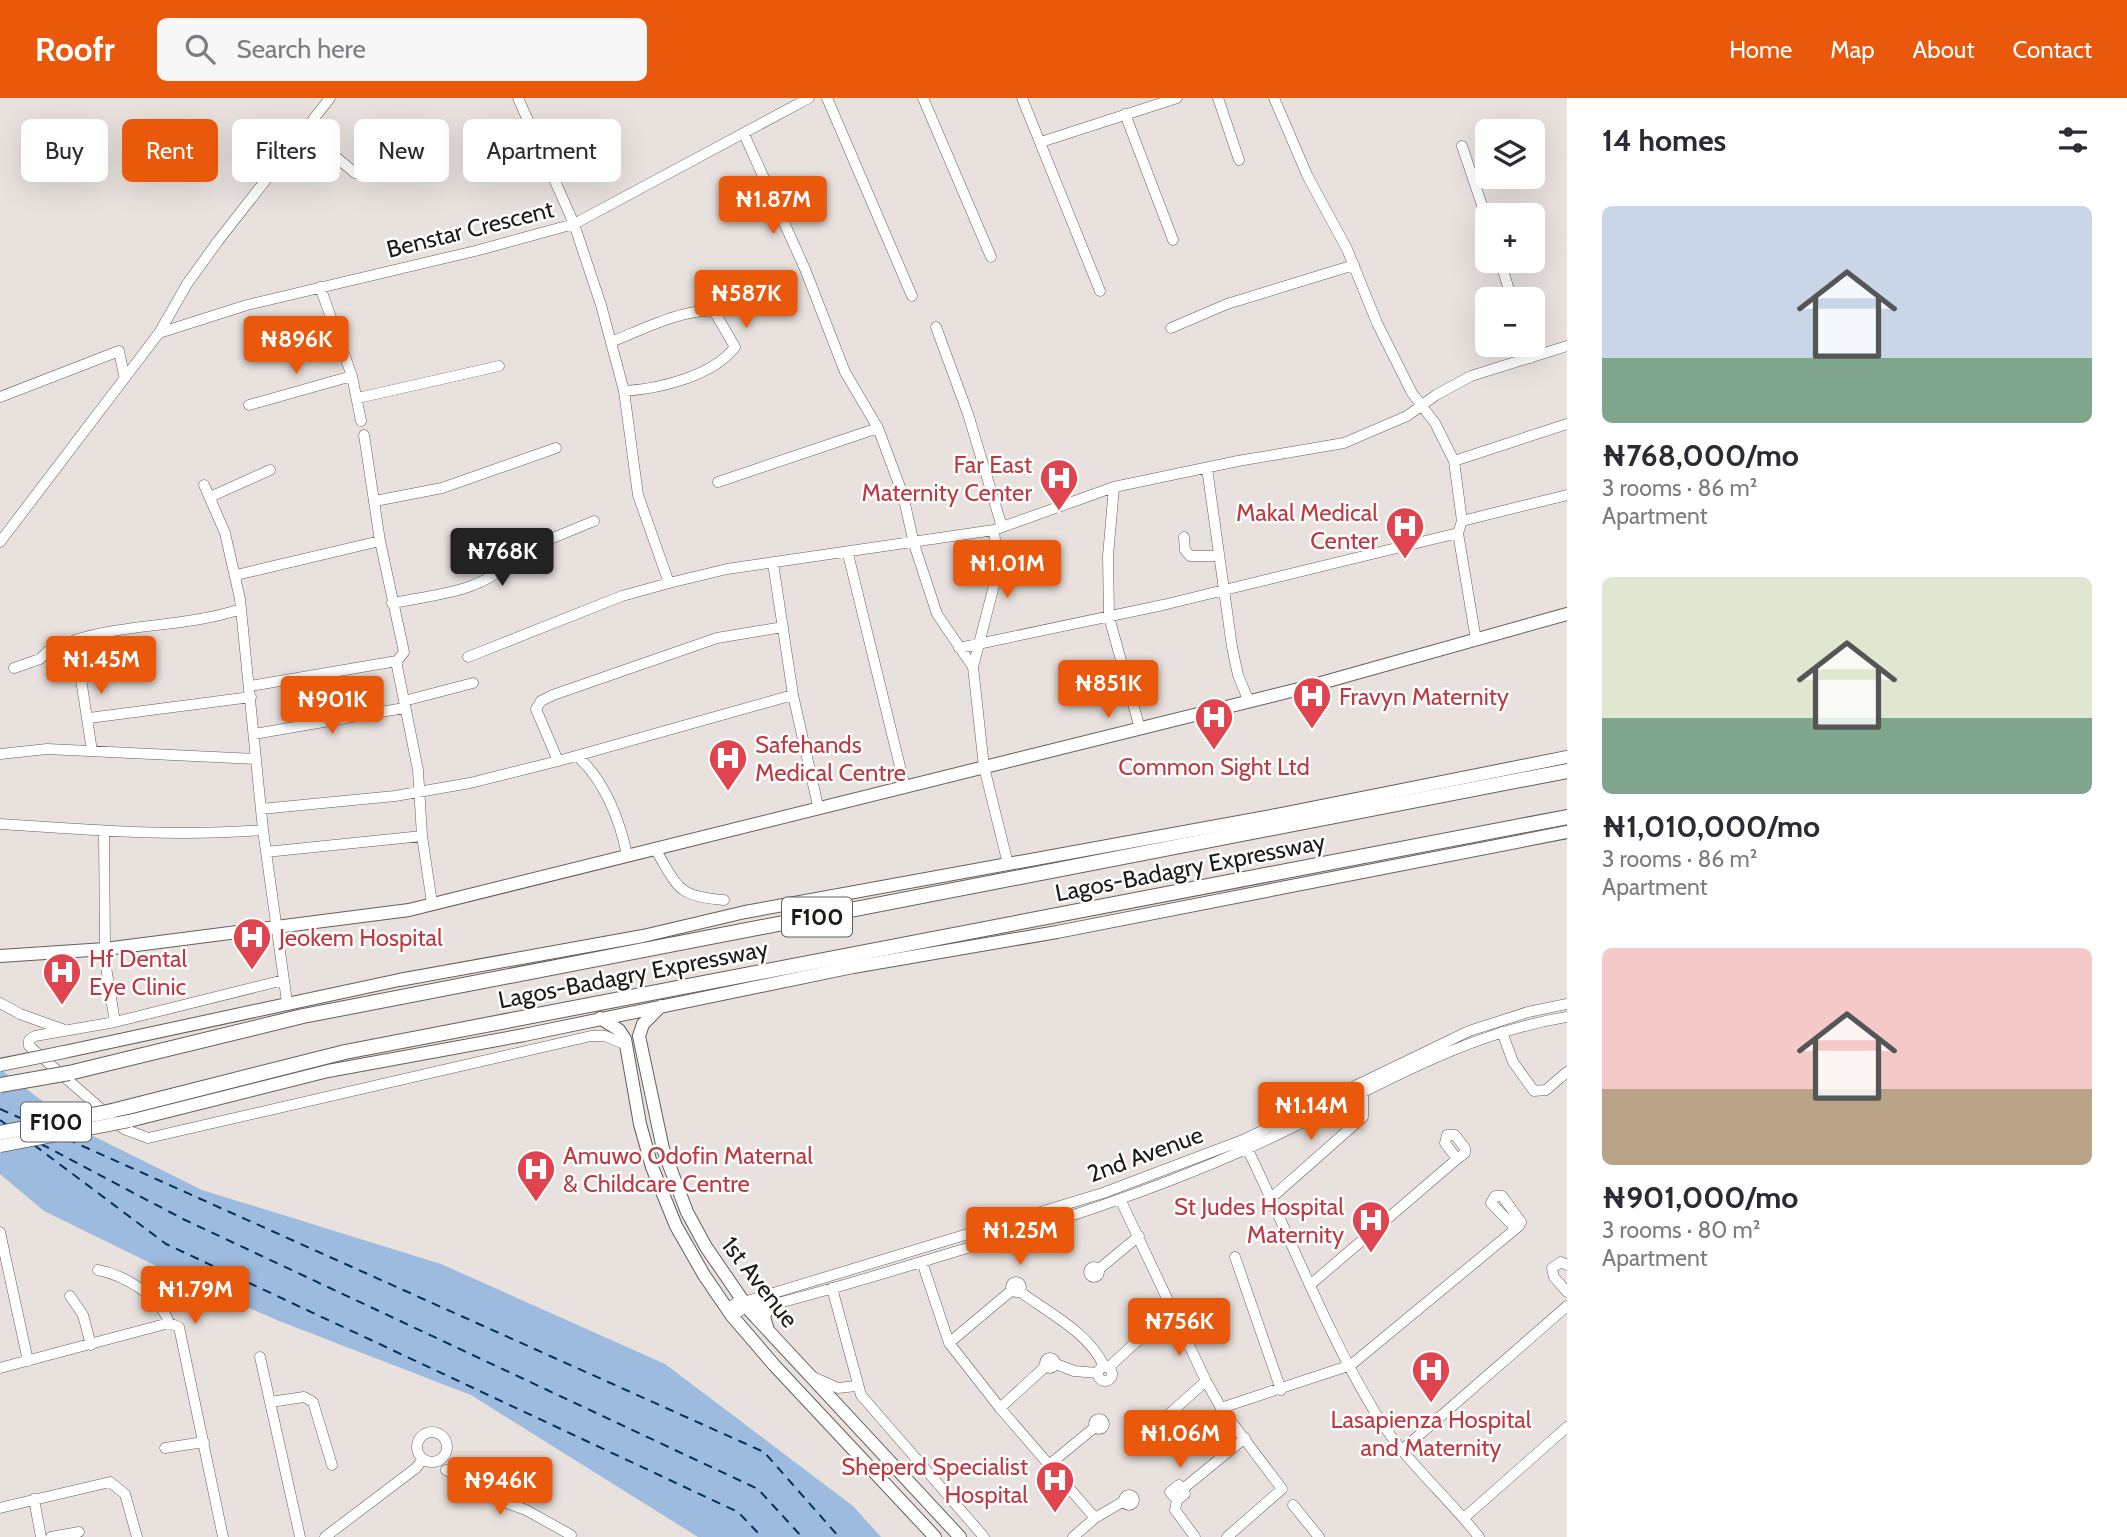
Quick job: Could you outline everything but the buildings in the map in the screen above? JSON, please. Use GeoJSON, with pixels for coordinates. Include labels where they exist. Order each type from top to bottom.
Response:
{"type":"FeatureCollection","features":[{"type":"Feature","properties":{"kind":"highway","name":"Lagos-Badagry Expressway"},"geometry":{"type":"LineString","coordinates":[[0,1085],[69,1073],[316,1013],[1567,771]]}},
{"type":"Feature","properties":{"kind":"highway","name":"Lagos-Badagry Expressway"},"geometry":{"type":"LineString","coordinates":[[0,1133],[112,1111],[345,1052],[1567,817]]}},
{"type":"Feature","properties":{"kind":"main road"},"geometry":{"type":"LineString","coordinates":[[0,956],[104,949],[374,916],[1249,702],[1567,614]]}},
{"type":"Feature","properties":{"kind":"main road","name":"Lagos-Badagry Expressway"},"geometry":{"type":"LineString","coordinates":[[0,1065],[287,1002],[1567,757]]}},
{"type":"Feature","properties":{"kind":"main road","name":"Lagos-Badagry Expressway"},"geometry":{"type":"LineString","coordinates":[[0,1146],[129,1121],[328,1071],[1567,832]]}},
{"type":"Feature","properties":{"kind":"main road","name":"1st Avenue"},"geometry":{"type":"LineString","coordinates":[[662,1005],[643,1024],[639,1036],[659,1137],[691,1220],[743,1303],[960,1537]]}},
{"type":"Feature","properties":{"kind":"main road"},"geometry":{"type":"LineString","coordinates":[[600,1018],[619,1030],[627,1045]]}},
{"type":"Feature","properties":{"kind":"main road","name":"1st Avenue"},"geometry":{"type":"LineString","coordinates":[[627,1045],[640,1124],[665,1201],[676,1226],[729,1312],[935,1537]]}},
{"type":"Feature","properties":{"kind":"main road"},"geometry":{"type":"LineString","coordinates":[[769,1305],[764,1321],[769,1330]]}},
{"type":"Feature","properties":{"kind":"street"},"geometry":{"type":"LineString","coordinates":[[314,119],[330,98]]}},
{"type":"Feature","properties":{"kind":"street"},"geometry":{"type":"LineString","coordinates":[[518,98],[574,224],[611,342],[624,391],[638,495],[669,583]]}},
{"type":"Feature","properties":{"kind":"street","name":"Benstar Crescent"},"geometry":{"type":"LineString","coordinates":[[159,332],[320,287],[574,224],[809,98]]}},
{"type":"Feature","properties":{"kind":"street"},"geometry":{"type":"LineString","coordinates":[[827,98],[912,296]]}},
{"type":"Feature","properties":{"kind":"street"},"geometry":{"type":"LineString","coordinates":[[923,98],[991,257]]}},
{"type":"Feature","properties":{"kind":"street"},"geometry":{"type":"LineString","coordinates":[[1022,98],[1100,291]]}},
{"type":"Feature","properties":{"kind":"street"},"geometry":{"type":"LineString","coordinates":[[1041,142],[1177,98]]}},
{"type":"Feature","properties":{"kind":"street"},"geometry":{"type":"LineString","coordinates":[[1218,98],[1239,160]]}},
{"type":"Feature","properties":{"kind":"street"},"geometry":{"type":"LineString","coordinates":[[1274,98],[1308,177],[1354,265],[1377,323],[1420,405],[1434,423],[1454,461],[1462,521],[1458,533],[1476,640]]}},
{"type":"Feature","properties":{"kind":"street"},"geometry":{"type":"LineString","coordinates":[[1125,114],[1174,240]]}},
{"type":"Feature","properties":{"kind":"street"},"geometry":{"type":"LineString","coordinates":[[744,134],[805,269],[845,372],[878,428],[903,495],[914,544],[937,614],[973,667]]}},
{"type":"Feature","properties":{"kind":"street"},"geometry":{"type":"LineString","coordinates":[[1462,146],[1481,203]]}},
{"type":"Feature","properties":{"kind":"street"},"geometry":{"type":"LineString","coordinates":[[340,160],[354,172]]}},
{"type":"Feature","properties":{"kind":"street"},"geometry":{"type":"LineString","coordinates":[[0,542],[159,332],[210,252],[265,182]]}},
{"type":"Feature","properties":{"kind":"street"},"geometry":{"type":"LineString","coordinates":[[1171,328],[1227,304],[1354,265]]}},
{"type":"Feature","properties":{"kind":"street"},"geometry":{"type":"LineString","coordinates":[[320,287],[352,376],[362,421]]}},
{"type":"Feature","properties":{"kind":"street"},"geometry":{"type":"LineString","coordinates":[[611,342],[692,312],[708,310],[714,311],[731,334],[735,347],[693,376],[662,386],[624,391]]}},
{"type":"Feature","properties":{"kind":"street"},"geometry":{"type":"LineString","coordinates":[[936,327],[968,414],[998,528],[998,570],[973,667],[984,767],[1008,864]]}},
{"type":"Feature","properties":{"kind":"street"},"geometry":{"type":"LineString","coordinates":[[468,657],[622,596],[669,583],[727,569],[848,554],[998,528],[1114,487],[1344,443],[1407,416],[1420,405],[1471,376],[1567,346]]}},
{"type":"Feature","properties":{"kind":"street"},"geometry":{"type":"LineString","coordinates":[[0,397],[119,351],[124,375]]}},
{"type":"Feature","properties":{"kind":"street"},"geometry":{"type":"LineString","coordinates":[[358,398],[499,366]]}},
{"type":"Feature","properties":{"kind":"street"},"geometry":{"type":"LineString","coordinates":[[248,405],[352,376]]}},
{"type":"Feature","properties":{"kind":"street"},"geometry":{"type":"LineString","coordinates":[[1454,461],[1567,424]]}},
{"type":"Feature","properties":{"kind":"street"},"geometry":{"type":"LineString","coordinates":[[718,482],[878,428]]}},
{"type":"Feature","properties":{"kind":"street"},"geometry":{"type":"LineString","coordinates":[[89,718],[250,692],[397,661],[404,652],[380,541],[364,435]]}},
{"type":"Feature","properties":{"kind":"street"},"geometry":{"type":"LineString","coordinates":[[375,501],[454,485],[556,448]]}},
{"type":"Feature","properties":{"kind":"street"},"geometry":{"type":"LineString","coordinates":[[1207,468],[1238,675],[1249,702]]}},
{"type":"Feature","properties":{"kind":"street"},"geometry":{"type":"LineString","coordinates":[[210,498],[270,470]]}},
{"type":"Feature","properties":{"kind":"street"},"geometry":{"type":"LineString","coordinates":[[204,485],[225,533],[236,575],[263,830],[287,1002]]}},
{"type":"Feature","properties":{"kind":"street"},"geometry":{"type":"LineString","coordinates":[[1114,487],[1108,556],[1109,617],[1140,729]]}},
{"type":"Feature","properties":{"kind":"street"},"geometry":{"type":"LineString","coordinates":[[1462,521],[1567,495]]}},
{"type":"Feature","properties":{"kind":"street"},"geometry":{"type":"LineString","coordinates":[[393,603],[476,586],[513,561],[519,552],[594,521]]}},
{"type":"Feature","properties":{"kind":"street"},"geometry":{"type":"LineString","coordinates":[[959,649],[1109,617],[1458,533]]}},
{"type":"Feature","properties":{"kind":"street"},"geometry":{"type":"LineString","coordinates":[[1184,537],[1185,550],[1189,556],[1219,556]]}},
{"type":"Feature","properties":{"kind":"street"},"geometry":{"type":"LineString","coordinates":[[236,575],[380,541]]}},
{"type":"Feature","properties":{"kind":"street"},"geometry":{"type":"LineString","coordinates":[[848,554],[905,786]]}},
{"type":"Feature","properties":{"kind":"street"},"geometry":{"type":"LineString","coordinates":[[773,563],[793,695],[818,806]]}},
{"type":"Feature","properties":{"kind":"street"},"geometry":{"type":"LineString","coordinates":[[92,751],[75,641],[125,629],[202,620],[241,609]]}},
{"type":"Feature","properties":{"kind":"street"},"geometry":{"type":"LineString","coordinates":[[558,761],[536,709],[541,701],[717,638],[783,627]]}},
{"type":"Feature","properties":{"kind":"street"},"geometry":{"type":"LineString","coordinates":[[14,668],[40,659],[48,651],[76,650]]}},
{"type":"Feature","properties":{"kind":"street"},"geometry":{"type":"LineString","coordinates":[[397,661],[420,790],[422,836],[432,903]]}},
{"type":"Feature","properties":{"kind":"street"},"geometry":{"type":"LineString","coordinates":[[254,734],[404,705],[473,683]]}},
{"type":"Feature","properties":{"kind":"street"},"geometry":{"type":"LineString","coordinates":[[261,809],[470,783],[579,757],[793,695]]}},
{"type":"Feature","properties":{"kind":"street"},"geometry":{"type":"LineString","coordinates":[[0,754],[47,749],[256,759]]}},
{"type":"Feature","properties":{"kind":"street"},"geometry":{"type":"LineString","coordinates":[[579,757],[607,797],[621,828],[627,855]]}},
{"type":"Feature","properties":{"kind":"street"},"geometry":{"type":"LineString","coordinates":[[0,824],[104,832],[199,835],[263,830]]}},
{"type":"Feature","properties":{"kind":"street"},"geometry":{"type":"LineString","coordinates":[[104,832],[104,949],[115,1022]]}},
{"type":"Feature","properties":{"kind":"street"},"geometry":{"type":"LineString","coordinates":[[266,852],[422,836]]}},
{"type":"Feature","properties":{"kind":"street"},"geometry":{"type":"LineString","coordinates":[[655,849],[681,890],[692,897],[724,900]]}},
{"type":"Feature","properties":{"kind":"street"},"geometry":{"type":"LineString","coordinates":[[284,980],[115,1022],[34,1036],[29,1040],[29,1046],[124,1129],[148,1138],[591,1036],[605,1036],[627,1045]]}},
{"type":"Feature","properties":{"kind":"street"},"geometry":{"type":"LineString","coordinates":[[0,1003],[19,1014],[66,1030]]}},
{"type":"Feature","properties":{"kind":"street","name":"2nd Avenue"},"geometry":{"type":"LineString","coordinates":[[729,1312],[744,1302],[1065,1206],[1245,1145],[1469,1031],[1528,1012],[1567,1004]]}},
{"type":"Feature","properties":{"kind":"street","name":"2nd Avenue"},"geometry":{"type":"LineString","coordinates":[[743,1303],[754,1309],[769,1305],[922,1262],[1121,1201],[1436,1057],[1502,1032],[1567,1017]]}},
{"type":"Feature","properties":{"kind":"street"},"geometry":{"type":"LineString","coordinates":[[1502,1032],[1513,1062],[1534,1091],[1546,1090],[1567,1072]]}},
{"type":"Feature","properties":{"kind":"street"},"geometry":{"type":"LineString","coordinates":[[1270,1199],[1363,1117],[1363,1091]]}},
{"type":"Feature","properties":{"kind":"street"},"geometry":{"type":"LineString","coordinates":[[1245,1145],[1310,1285],[1376,1413],[1402,1450],[1479,1537]]}},
{"type":"Feature","properties":{"kind":"street"},"geometry":{"type":"LineString","coordinates":[[1310,1285],[1457,1159]]}},
{"type":"Feature","properties":{"kind":"street"},"geometry":{"type":"LineString","coordinates":[[1121,1201],[1221,1408],[1282,1489],[1223,1537]]}},
{"type":"Feature","properties":{"kind":"street"},"geometry":{"type":"LineString","coordinates":[[1221,1408],[1351,1365],[1515,1228]]}},
{"type":"Feature","properties":{"kind":"street"},"geometry":{"type":"LineString","coordinates":[[0,1232],[28,1361]]}},
{"type":"Feature","properties":{"kind":"street"},"geometry":{"type":"LineString","coordinates":[[1099,1269],[1139,1236]]}},
{"type":"Feature","properties":{"kind":"street"},"geometry":{"type":"LineString","coordinates":[[1235,1257],[1281,1390]]}},
{"type":"Feature","properties":{"kind":"street"},"geometry":{"type":"LineString","coordinates":[[922,1262],[949,1343],[1000,1408],[1095,1518]]}},
{"type":"Feature","properties":{"kind":"street"},"geometry":{"type":"LineString","coordinates":[[1567,1265],[1561,1262],[1552,1268],[1554,1277],[1567,1292]]}},
{"type":"Feature","properties":{"kind":"street"},"geometry":{"type":"LineString","coordinates":[[98,1270],[118,1274],[134,1284],[165,1312],[169,1323]]}},
{"type":"Feature","properties":{"kind":"street"},"geometry":{"type":"LineString","coordinates":[[832,1288],[856,1386],[886,1427],[984,1537]]}},
{"type":"Feature","properties":{"kind":"street"},"geometry":{"type":"LineString","coordinates":[[949,1343],[1016,1291],[1069,1325],[1097,1353],[1103,1369]]}},
{"type":"Feature","properties":{"kind":"street"},"geometry":{"type":"LineString","coordinates":[[70,1296],[83,1315],[90,1345]]}},
{"type":"Feature","properties":{"kind":"street"},"geometry":{"type":"LineString","coordinates":[[1402,1450],[1567,1306]]}},
{"type":"Feature","properties":{"kind":"street"},"geometry":{"type":"LineString","coordinates":[[1000,1408],[1051,1365],[1074,1371],[1103,1369],[1172,1309]]}},
{"type":"Feature","properties":{"kind":"street"},"geometry":{"type":"LineString","coordinates":[[0,1368],[169,1323],[179,1326],[223,1537]]}},
{"type":"Feature","properties":{"kind":"street"},"geometry":{"type":"LineString","coordinates":[[260,1357],[300,1537]]}},
{"type":"Feature","properties":{"kind":"street"},"geometry":{"type":"LineString","coordinates":[[811,1377],[838,1388],[856,1386]]}},
{"type":"Feature","properties":{"kind":"street"},"geometry":{"type":"LineString","coordinates":[[1157,1424],[1206,1381]]}},
{"type":"Feature","properties":{"kind":"street"},"geometry":{"type":"LineString","coordinates":[[270,1402],[304,1397],[313,1402],[332,1465]]}},
{"type":"Feature","properties":{"kind":"street"},"geometry":{"type":"LineString","coordinates":[[1050,1465],[1094,1427]]}},
{"type":"Feature","properties":{"kind":"street"},"geometry":{"type":"LineString","coordinates":[[1464,1518],[1567,1427]]}},
{"type":"Feature","properties":{"kind":"street"},"geometry":{"type":"LineString","coordinates":[[1195,1537],[1175,1510],[1177,1500],[1182,1499],[1184,1488],[1245,1438]]}},
{"type":"Feature","properties":{"kind":"street"},"geometry":{"type":"LineString","coordinates":[[165,1448],[204,1442]]}},
{"type":"Feature","properties":{"kind":"street"},"geometry":{"type":"LineString","coordinates":[[325,1537],[423,1460]]}},
{"type":"Feature","properties":{"kind":"street"},"geometry":{"type":"LineString","coordinates":[[446,1470],[495,1495],[496,1499],[526,1510],[571,1535]]}},
{"type":"Feature","properties":{"kind":"street"},"geometry":{"type":"LineString","coordinates":[[0,1508],[110,1482],[120,1487],[125,1494],[137,1537]]}},
{"type":"Feature","properties":{"kind":"street"},"geometry":{"type":"LineString","coordinates":[[34,1499],[41,1537]]}},
{"type":"Feature","properties":{"kind":"street"},"geometry":{"type":"LineString","coordinates":[[1073,1537],[1095,1518],[1124,1502]]}},
{"type":"Feature","properties":{"kind":"street"},"geometry":{"type":"LineString","coordinates":[[1293,1505],[1319,1537]]}},
{"type":"Feature","properties":{"kind":"street"},"geometry":{"type":"LineString","coordinates":[[51,1537],[79,1532]]}},
{"type":"Feature","properties":{"kind":"water"},"geometry":{"type":"Polygon","coordinates":[[[0,1069],[81,1130],[202,1190],[441,1264],[665,1364],[853,1506],[881,1537],[698,1537],[471,1395],[279,1321],[185,1280],[44,1211],[0,1174],[0,1069]]]}},
{"type":"Feature","properties":{"kind":"ferry route"},"geometry":{"type":"LineString","coordinates":[[0,1109],[27,1121]]}},
{"type":"Feature","properties":{"kind":"ferry route"},"geometry":{"type":"LineString","coordinates":[[0,1120],[7,1125]]}},
{"type":"Feature","properties":{"kind":"ferry route"},"geometry":{"type":"LineString","coordinates":[[67,1139],[764,1452],[839,1537]]}},
{"type":"Feature","properties":{"kind":"ferry route"},"geometry":{"type":"LineString","coordinates":[[41,1144],[183,1219],[758,1489],[802,1537]]}},
{"type":"Feature","properties":{"kind":"ferry route"},"geometry":{"type":"LineString","coordinates":[[34,1145],[166,1244],[738,1512],[762,1537]]}},
{"type":"Feature","properties":{"kind":"place","name":"Far East Maternity Center"},"geometry":{"type":"Point","coordinates":[1059,512]}},
{"type":"Feature","properties":{"kind":"place","name":"Makal Medical Center"},"geometry":{"type":"Point","coordinates":[1405,560]}},
{"type":"Feature","properties":{"kind":"place","name":"Fravyn Maternity"},"geometry":{"type":"Point","coordinates":[1312,730]}},
{"type":"Feature","properties":{"kind":"place","name":"Common Sight Ltd"},"geometry":{"type":"Point","coordinates":[1214,751]}},
{"type":"Feature","properties":{"kind":"place","name":"Safehands Medical Centre"},"geometry":{"type":"Point","coordinates":[728,792]}},
{"type":"Feature","properties":{"kind":"place","name":"Jeokem Hospital"},"geometry":{"type":"Point","coordinates":[252,971]}},
{"type":"Feature","properties":{"kind":"place","name":"Hf Dental Eye Clinic"},"geometry":{"type":"Point","coordinates":[62,1006]}},
{"type":"Feature","properties":{"kind":"place","name":"Amuwo Odofin Maternal & Childcare Centre"},"geometry":{"type":"Point","coordinates":[536,1203]}},
{"type":"Feature","properties":{"kind":"place","name":"St Judes Hospital Maternity"},"geometry":{"type":"Point","coordinates":[1371,1254]}},
{"type":"Feature","properties":{"kind":"place","name":"Lasapienza Hospital and Maternity"},"geometry":{"type":"Point","coordinates":[1431,1404]}},
{"type":"Feature","properties":{"kind":"place","name":"Sheperd Specialist Hospital"},"geometry":{"type":"Point","coordinates":[1055,1514]}}]}
